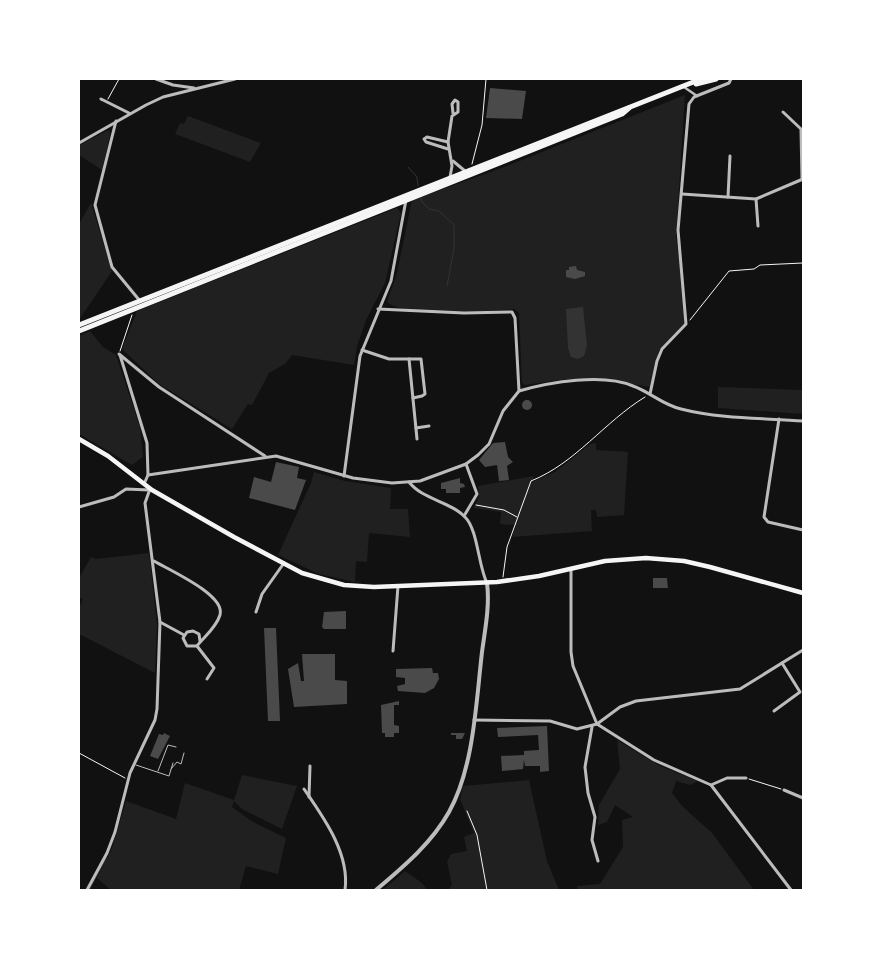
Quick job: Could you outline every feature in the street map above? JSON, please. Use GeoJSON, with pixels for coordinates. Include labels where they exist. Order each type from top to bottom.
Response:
{"type":"FeatureCollection","features":[{"type":"Feature","properties":{"kind":"main road"},"geometry":{"type":"LineString","coordinates":[[79,325],[621,109],[629,108],[701,79]]}},
{"type":"Feature","properties":{"kind":"main road"},"geometry":{"type":"LineString","coordinates":[[684,87],[716,79]]}},
{"type":"Feature","properties":{"kind":"main road"},"geometry":{"type":"LineString","coordinates":[[79,331],[622,114],[629,108]]}},
{"type":"Feature","properties":{"kind":"main road"},"geometry":{"type":"LineString","coordinates":[[79,438],[108,456],[150,489],[284,563],[314,578],[344,586],[502,582],[628,558],[671,559],[710,567],[803,593]]}},
{"type":"Feature","properties":{"kind":"street"},"geometry":{"type":"LineString","coordinates":[[156,79],[173,85],[194,88]]}},
{"type":"Feature","properties":{"kind":"street"},"geometry":{"type":"LineString","coordinates":[[79,143],[130,113],[163,97],[235,79]]}},
{"type":"Feature","properties":{"kind":"street"},"geometry":{"type":"LineString","coordinates":[[650,394],[657,361],[662,349],[686,324],[684,276],[678,238],[689,104],[697,96],[729,83],[731,79]]}},
{"type":"Feature","properties":{"kind":"street"},"geometry":{"type":"LineString","coordinates":[[684,87],[697,96]]}},
{"type":"Feature","properties":{"kind":"street"},"geometry":{"type":"LineString","coordinates":[[101,99],[130,113]]}},
{"type":"Feature","properties":{"kind":"street"},"geometry":{"type":"LineString","coordinates":[[682,194],[756,199],[803,179],[801,129],[783,112]]}},
{"type":"Feature","properties":{"kind":"street"},"geometry":{"type":"LineString","coordinates":[[450,177],[452,160],[448,149],[448,142],[454,113]]}},
{"type":"Feature","properties":{"kind":"street"},"geometry":{"type":"LineString","coordinates":[[116,121],[95,205],[112,266],[140,301]]}},
{"type":"Feature","properties":{"kind":"street"},"geometry":{"type":"LineString","coordinates":[[448,142],[427,137],[424,140],[448,149]]}},
{"type":"Feature","properties":{"kind":"street"},"geometry":{"type":"LineString","coordinates":[[728,196],[730,156]]}},
{"type":"Feature","properties":{"kind":"street"},"geometry":{"type":"LineString","coordinates":[[452,160],[465,171]]}},
{"type":"Feature","properties":{"kind":"street"},"geometry":{"type":"LineString","coordinates":[[756,199],[758,226]]}},
{"type":"Feature","properties":{"kind":"street"},"geometry":{"type":"LineString","coordinates":[[344,476],[362,350],[391,281],[406,200]]}},
{"type":"Feature","properties":{"kind":"street"},"geometry":{"type":"LineString","coordinates":[[378,309],[464,313],[512,312],[515,318],[519,391]]}},
{"type":"Feature","properties":{"kind":"street"},"geometry":{"type":"LineString","coordinates":[[362,350],[389,359],[421,359],[425,394],[413,398]]}},
{"type":"Feature","properties":{"kind":"street"},"geometry":{"type":"LineString","coordinates":[[120,354],[159,387],[266,456]]}},
{"type":"Feature","properties":{"kind":"street"},"geometry":{"type":"LineString","coordinates":[[120,354],[146,436],[148,474],[144,484]]}},
{"type":"Feature","properties":{"kind":"street"},"geometry":{"type":"LineString","coordinates":[[409,359],[418,439]]}},
{"type":"Feature","properties":{"kind":"street"},"geometry":{"type":"LineString","coordinates":[[148,474],[276,456],[344,476],[388,483],[409,482],[436,476],[466,464],[488,444],[502,411],[519,391],[578,381],[605,380],[631,385],[671,406],[693,412],[803,421]]}},
{"type":"Feature","properties":{"kind":"street"},"geometry":{"type":"LineString","coordinates":[[779,419],[764,517],[765,520],[772,524],[803,530]]}},
{"type":"Feature","properties":{"kind":"street"},"geometry":{"type":"LineString","coordinates":[[416,428],[429,426]]}},
{"type":"Feature","properties":{"kind":"street"},"geometry":{"type":"LineString","coordinates":[[464,516],[473,504],[477,490],[466,464]]}},
{"type":"Feature","properties":{"kind":"street"},"geometry":{"type":"LineString","coordinates":[[376,890],[422,849],[449,812],[459,788],[474,720],[485,626],[487,583],[469,522],[464,516],[417,491],[409,482]]}},
{"type":"Feature","properties":{"kind":"street"},"geometry":{"type":"LineString","coordinates":[[79,507],[114,497],[126,489],[150,489],[145,503],[154,560],[160,622],[155,720],[128,780],[115,832],[96,876],[87,890]]}},
{"type":"Feature","properties":{"kind":"street"},"geometry":{"type":"LineString","coordinates":[[154,560],[212,595],[219,604],[221,614],[218,620],[197,646],[190,648],[185,644],[184,635]]}},
{"type":"Feature","properties":{"kind":"street"},"geometry":{"type":"LineString","coordinates":[[256,612],[262,594],[284,563]]}},
{"type":"Feature","properties":{"kind":"street"},"geometry":{"type":"LineString","coordinates":[[571,568],[571,652],[573,666],[597,724],[654,760],[711,785],[791,890]]}},
{"type":"Feature","properties":{"kind":"street"},"geometry":{"type":"LineString","coordinates":[[393,651],[398,586]]}},
{"type":"Feature","properties":{"kind":"street"},"geometry":{"type":"LineString","coordinates":[[160,622],[184,635]]}},
{"type":"Feature","properties":{"kind":"street"},"geometry":{"type":"LineString","coordinates":[[184,635],[190,631],[196,632],[200,641]]}},
{"type":"Feature","properties":{"kind":"street"},"geometry":{"type":"LineString","coordinates":[[197,646],[214,668],[207,679]]}},
{"type":"Feature","properties":{"kind":"street"},"geometry":{"type":"LineString","coordinates":[[474,720],[506,722],[550,721],[577,728],[592,726],[620,707],[636,701],[740,689],[803,650]]}},
{"type":"Feature","properties":{"kind":"street"},"geometry":{"type":"LineString","coordinates":[[774,711],[800,692],[782,663]]}},
{"type":"Feature","properties":{"kind":"street"},"geometry":{"type":"LineString","coordinates":[[592,726],[585,767],[588,794],[595,817],[591,837],[598,860]]}},
{"type":"Feature","properties":{"kind":"street"},"geometry":{"type":"LineString","coordinates":[[309,797],[310,766]]}},
{"type":"Feature","properties":{"kind":"street"},"geometry":{"type":"LineString","coordinates":[[711,785],[727,778],[746,778]]}},
{"type":"Feature","properties":{"kind":"street"},"geometry":{"type":"LineString","coordinates":[[304,790],[343,859],[346,880],[345,890]]}},
{"type":"Feature","properties":{"kind":"street"},"geometry":{"type":"LineString","coordinates":[[784,790],[803,798]]}},
{"type":"Feature","properties":{"kind":"lane"},"geometry":{"type":"LineString","coordinates":[[157,772],[168,745],[176,747]]}},
{"type":"Feature","properties":{"kind":"lane"},"geometry":{"type":"LineString","coordinates":[[171,770],[178,762],[181,764],[184,753]]}},
{"type":"Feature","properties":{"kind":"lane"},"geometry":{"type":"LineString","coordinates":[[135,764],[169,776],[173,763]]}},
{"type":"Feature","properties":{"kind":"path"},"geometry":{"type":"LineString","coordinates":[[106,102],[119,79]]}},
{"type":"Feature","properties":{"kind":"path"},"geometry":{"type":"LineString","coordinates":[[473,168],[472,163],[483,117],[486,79]]}},
{"type":"Feature","properties":{"kind":"path"},"geometry":{"type":"LineString","coordinates":[[686,324],[729,271],[754,269],[760,265],[803,263]]}},
{"type":"Feature","properties":{"kind":"path"},"geometry":{"type":"LineString","coordinates":[[120,354],[120,345],[134,309]]}},
{"type":"Feature","properties":{"kind":"path"},"geometry":{"type":"LineString","coordinates":[[502,582],[507,546],[531,481],[557,469],[623,412],[650,394]]}},
{"type":"Feature","properties":{"kind":"path"},"geometry":{"type":"LineString","coordinates":[[473,504],[504,510],[517,516]]}},
{"type":"Feature","properties":{"kind":"path"},"geometry":{"type":"LineString","coordinates":[[79,753],[128,780]]}},
{"type":"Feature","properties":{"kind":"path"},"geometry":{"type":"LineString","coordinates":[[746,778],[784,790]]}},
{"type":"Feature","properties":{"kind":"path"},"geometry":{"type":"LineString","coordinates":[[467,811],[477,835],[487,890]]}},
{"type":"Feature","properties":{"kind":"shaded area"},"geometry":{"type":"Polygon","coordinates":[[[685,95],[676,237],[682,275],[685,323],[659,350],[650,387],[602,379],[567,379],[525,385],[522,383],[519,313],[515,309],[428,311],[396,306],[387,302],[397,273],[412,200],[499,169],[685,95]]]}},
{"type":"Feature","properties":{"kind":"shaded area"},"geometry":{"type":"Polygon","coordinates":[[[188,116],[261,143],[250,162],[175,134],[180,123],[184,124],[188,116]]]}},
{"type":"Feature","properties":{"kind":"shaded area"},"geometry":{"type":"Polygon","coordinates":[[[109,130],[110,135],[102,170],[79,155],[79,145],[109,130]]]}},
{"type":"Feature","properties":{"kind":"shaded area"},"geometry":{"type":"Polygon","coordinates":[[[91,203],[112,271],[79,320],[79,224],[91,203]]]}},
{"type":"Feature","properties":{"kind":"shaded area"},"geometry":{"type":"Polygon","coordinates":[[[397,208],[401,213],[385,283],[367,318],[357,346],[354,365],[292,355],[285,364],[269,373],[252,405],[248,404],[232,429],[159,384],[122,349],[137,311],[397,208]]]}},
{"type":"Feature","properties":{"kind":"shaded area"},"geometry":{"type":"Polygon","coordinates":[[[583,307],[587,346],[584,356],[578,359],[571,357],[568,348],[566,309],[583,307]]]}},
{"type":"Feature","properties":{"kind":"shaded area"},"geometry":{"type":"Polygon","coordinates":[[[90,331],[103,347],[116,355],[140,427],[143,457],[132,465],[79,434],[79,336],[90,331]]]}},
{"type":"Feature","properties":{"kind":"shaded area"},"geometry":{"type":"Polygon","coordinates":[[[718,387],[803,390],[803,414],[718,408],[718,387]]]}},
{"type":"Feature","properties":{"kind":"shaded area"},"geometry":{"type":"Polygon","coordinates":[[[596,443],[596,450],[628,452],[624,515],[597,517],[596,510],[591,510],[592,531],[512,537],[516,525],[500,524],[501,512],[474,508],[479,496],[478,486],[534,476],[532,482],[555,472],[590,444],[596,443]]]}},
{"type":"Feature","properties":{"kind":"shaded area"},"geometry":{"type":"Polygon","coordinates":[[[314,472],[345,481],[391,488],[390,509],[408,509],[410,537],[369,533],[367,562],[356,561],[355,582],[319,574],[278,555],[311,483],[314,472]]]}},
{"type":"Feature","properties":{"kind":"shaded area"},"geometry":{"type":"Polygon","coordinates":[[[149,553],[157,624],[155,673],[79,634],[79,608],[83,599],[79,597],[79,578],[91,557],[96,559],[149,553]]]}},
{"type":"Feature","properties":{"kind":"shaded area"},"geometry":{"type":"Polygon","coordinates":[[[617,740],[660,766],[698,781],[690,785],[676,781],[672,793],[682,806],[712,833],[754,890],[578,890],[577,886],[600,884],[623,847],[622,820],[633,817],[615,805],[607,822],[598,825],[599,805],[620,769],[617,740]]]}},
{"type":"Feature","properties":{"kind":"shaded area"},"geometry":{"type":"Polygon","coordinates":[[[242,775],[297,786],[282,829],[242,809],[234,801],[232,807],[253,822],[286,838],[278,874],[246,866],[239,890],[111,890],[97,878],[112,848],[126,801],[176,819],[185,783],[234,800],[242,775]]]}},
{"type":"Feature","properties":{"kind":"shaded area"},"geometry":{"type":"Polygon","coordinates":[[[529,780],[547,861],[559,890],[448,890],[452,885],[447,862],[451,854],[467,851],[464,837],[474,833],[460,799],[463,786],[529,780]]]}},
{"type":"Feature","properties":{"kind":"shaded area"},"geometry":{"type":"Polygon","coordinates":[[[405,871],[422,883],[427,890],[383,890],[405,871]]]}},
{"type":"Feature","properties":{"kind":"building"},"geometry":{"type":"Polygon","coordinates":[[[490,88],[526,91],[522,119],[486,118],[490,88]]]}},
{"type":"Feature","properties":{"kind":"building"},"geometry":{"type":"Polygon","coordinates":[[[576,266],[577,270],[585,272],[585,276],[575,279],[566,277],[566,270],[569,270],[569,267],[576,266]]]}},
{"type":"Feature","properties":{"kind":"building"},"geometry":{"type":"Polygon","coordinates":[[[525,400],[529,400],[532,405],[531,409],[525,410],[522,407],[522,403],[525,400]]]}},
{"type":"Feature","properties":{"kind":"building"},"geometry":{"type":"Polygon","coordinates":[[[505,442],[508,457],[513,462],[507,466],[509,480],[499,481],[497,465],[485,467],[479,460],[493,443],[505,442]]]}},
{"type":"Feature","properties":{"kind":"building"},"geometry":{"type":"Polygon","coordinates":[[[276,462],[299,467],[297,478],[306,480],[295,510],[249,498],[254,477],[271,482],[276,462]]]}},
{"type":"Feature","properties":{"kind":"building"},"geometry":{"type":"Polygon","coordinates":[[[460,478],[460,483],[464,484],[465,487],[460,488],[460,493],[446,493],[446,489],[441,489],[441,483],[460,478]]]}},
{"type":"Feature","properties":{"kind":"building"},"geometry":{"type":"Polygon","coordinates":[[[653,578],[667,578],[668,588],[653,588],[653,578]]]}},
{"type":"Feature","properties":{"kind":"building"},"geometry":{"type":"Polygon","coordinates":[[[346,611],[346,629],[324,629],[322,627],[324,612],[346,611]]]}},
{"type":"Feature","properties":{"kind":"building"},"geometry":{"type":"Polygon","coordinates":[[[264,628],[276,628],[280,721],[268,721],[264,628]]]}},
{"type":"Feature","properties":{"kind":"building"},"geometry":{"type":"Polygon","coordinates":[[[302,654],[335,654],[335,680],[347,681],[347,704],[294,707],[288,669],[298,663],[301,681],[304,681],[302,654]]]}},
{"type":"Feature","properties":{"kind":"building"},"geometry":{"type":"Polygon","coordinates":[[[432,668],[433,673],[438,673],[439,679],[434,688],[425,693],[398,691],[397,686],[405,684],[405,678],[396,677],[396,669],[432,668]]]}},
{"type":"Feature","properties":{"kind":"building"},"geometry":{"type":"Polygon","coordinates":[[[399,701],[399,705],[394,705],[394,725],[399,726],[399,733],[394,733],[394,737],[385,737],[385,733],[382,733],[381,705],[399,701]]]}},
{"type":"Feature","properties":{"kind":"building"},"geometry":{"type":"Polygon","coordinates":[[[547,726],[549,771],[540,772],[540,766],[525,766],[524,760],[523,769],[502,771],[501,756],[524,755],[524,751],[539,750],[538,735],[498,737],[497,728],[547,726]]]}},
{"type":"Feature","properties":{"kind":"building"},"geometry":{"type":"Polygon","coordinates":[[[164,733],[170,736],[158,759],[150,756],[159,734],[163,735],[164,733]]]}},
{"type":"Feature","properties":{"kind":"building"},"geometry":{"type":"Polygon","coordinates":[[[451,733],[465,733],[462,739],[456,739],[456,735],[451,735],[451,733]]]}},
{"type":"Feature","properties":{"kind":"waterway"},"geometry":{"type":"LineString","coordinates":[[408,167],[417,177],[418,186]]}},
{"type":"Feature","properties":{"kind":"waterway"},"geometry":{"type":"LineString","coordinates":[[421,198],[422,202],[429,209],[439,211],[454,225],[454,248],[447,286]]}},
{"type":"Feature","properties":{"kind":"waterway"},"geometry":{"type":"LineString","coordinates":[[89,890],[106,859]]}}]}
